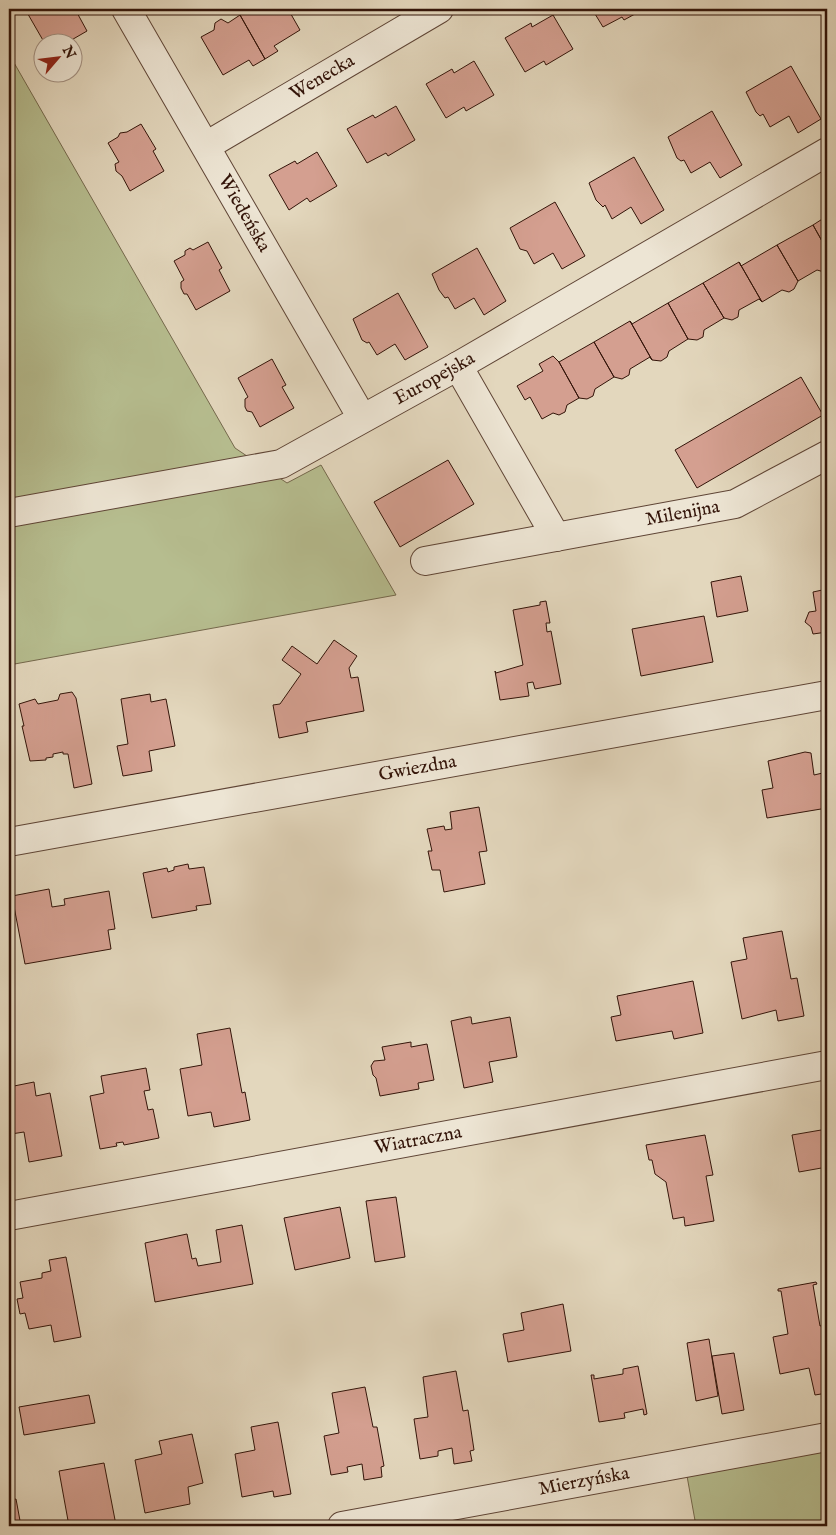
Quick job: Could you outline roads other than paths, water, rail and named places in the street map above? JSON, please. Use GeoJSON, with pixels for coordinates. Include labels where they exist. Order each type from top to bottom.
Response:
{"type":"FeatureCollection","features":[{"type":"Feature","properties":{"kind":"street","name":"Wiedeńska"},"geometry":{"type":"LineString","coordinates":[[126,9],[362,418]]}},
{"type":"Feature","properties":{"kind":"street","name":"Wenecka"},"geometry":{"type":"LineString","coordinates":[[206,146],[439,9]]}},
{"type":"Feature","properties":{"kind":"street","name":"Europejska"},"geometry":{"type":"LineString","coordinates":[[9,513],[281,464],[458,366],[827,152]]}},
{"type":"Feature","properties":{"kind":"street"},"geometry":{"type":"LineString","coordinates":[[458,366],[556,537]]}},
{"type":"Feature","properties":{"kind":"street","name":"Milenijna"},"geometry":{"type":"LineString","coordinates":[[425,561],[735,504],[815,467],[827,455]]}},
{"type":"Feature","properties":{"kind":"street","name":"Gwiezdna"},"geometry":{"type":"LineString","coordinates":[[9,842],[827,695]]}},
{"type":"Feature","properties":{"kind":"street","name":"Wiatraczna"},"geometry":{"type":"LineString","coordinates":[[9,1216],[827,1065]]}},
{"type":"Feature","properties":{"kind":"street","name":"Mierzyńska"},"geometry":{"type":"LineString","coordinates":[[342,1526],[827,1437]]}}]}
